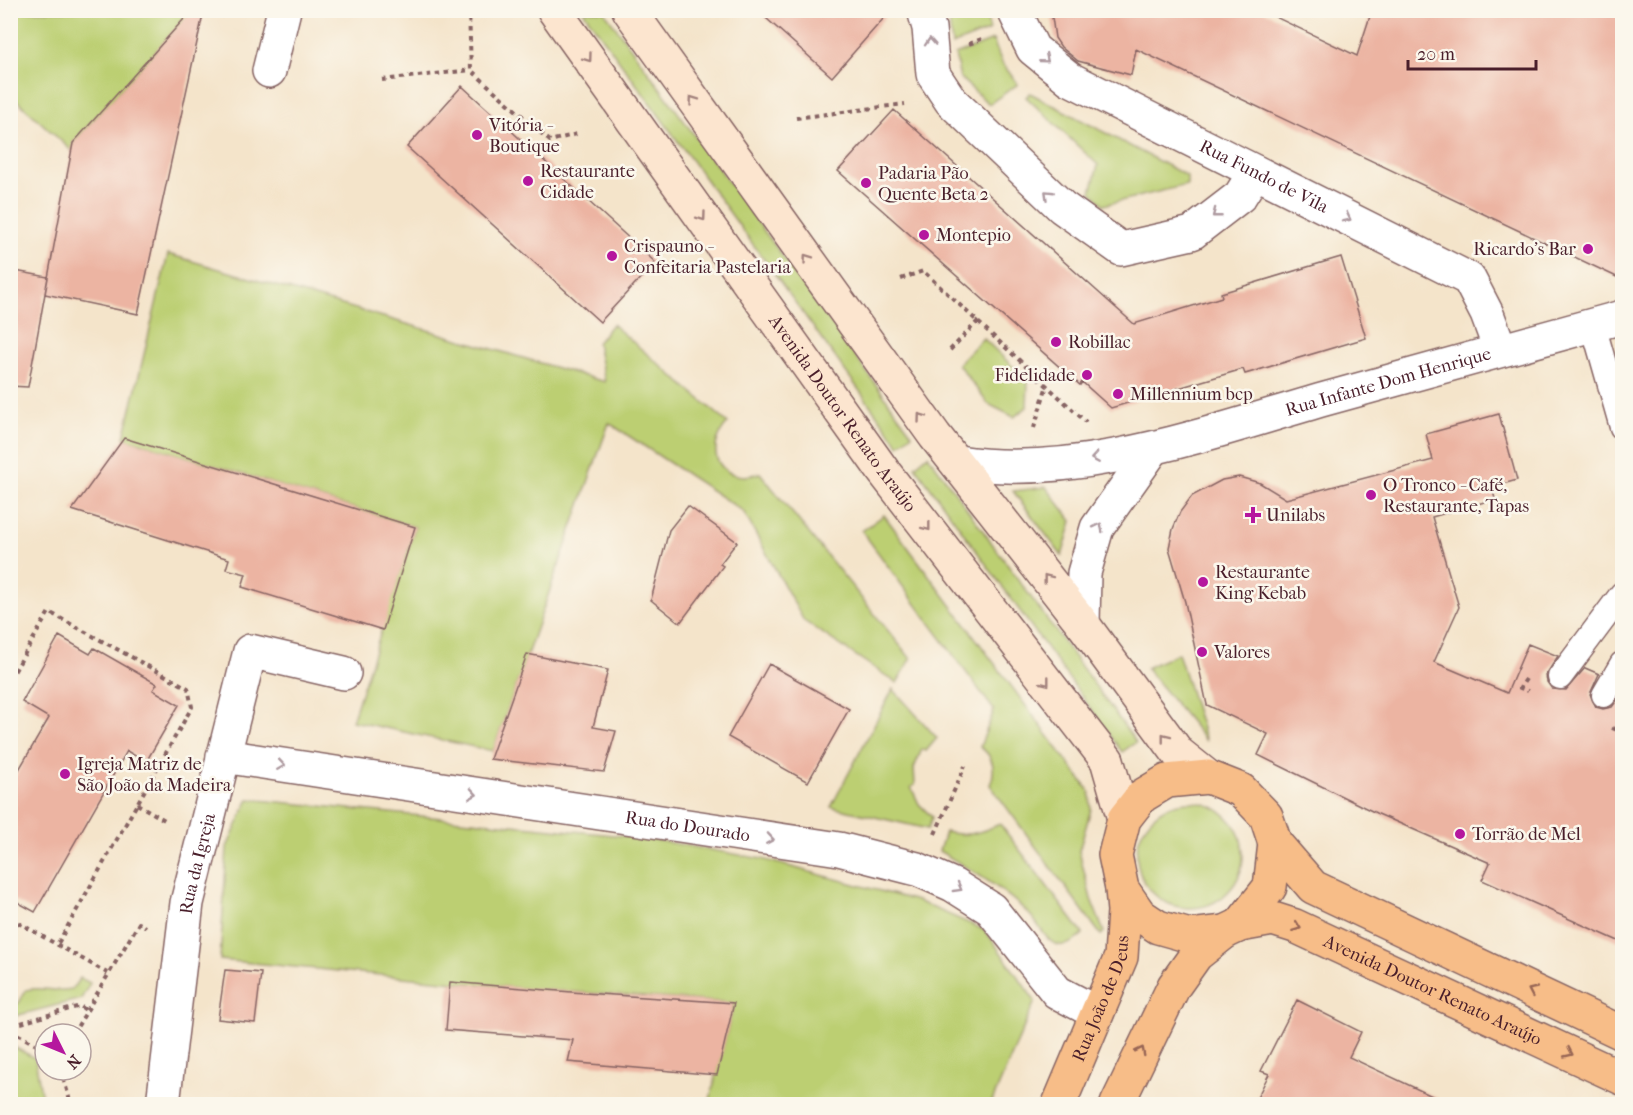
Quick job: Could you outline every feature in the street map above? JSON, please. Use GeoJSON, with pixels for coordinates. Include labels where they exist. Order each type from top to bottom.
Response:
{"type":"FeatureCollection","features":[{"type":"Feature","properties":{"kind":"main road","name":"Avenida Doutor Renato Araújo"},"geometry":{"type":"LineString","coordinates":[[554,10],[884,472],[1107,760],[1124,819]]}},
{"type":"Feature","properties":{"kind":"main road","name":"Avenida Doutor Renato Araújo"},"geometry":{"type":"LineString","coordinates":[[629,10],[935,436],[958,462],[1083,624],[1178,753],[1208,777],[1241,789],[1266,816],[1275,843],[1313,886],[1623,1034]]}},
{"type":"Feature","properties":{"kind":"main road","name":"Avenida Doutor Renato Araújo"},"geometry":{"type":"LineString","coordinates":[[1208,777],[1167,781],[1142,796],[1124,819],[1115,855],[1122,889],[1140,915],[1158,927],[1190,936],[1273,919],[1295,926],[1623,1078]]}},
{"type":"Feature","properties":{"kind":"main road","name":"Avenida Doutor Renato Araújo"},"geometry":{"type":"LineString","coordinates":[[1233,929],[1270,887],[1275,843]]}},
{"type":"Feature","properties":{"kind":"main road","name":"Rua João de Deus"},"geometry":{"type":"LineString","coordinates":[[1059,1104],[1121,957],[1124,911],[1122,889]]}},
{"type":"Feature","properties":{"kind":"main road"},"geometry":{"type":"LineString","coordinates":[[1117,1104],[1174,986],[1196,956],[1233,929]]}},
{"type":"Feature","properties":{"kind":"street"},"geometry":{"type":"LineString","coordinates":[[269,70],[284,10]]}},
{"type":"Feature","properties":{"kind":"street"},"geometry":{"type":"LineString","coordinates":[[924,10],[929,28],[933,74],[951,101],[1062,207],[1121,249],[1192,233],[1240,196],[1255,172]]}},
{"type":"Feature","properties":{"kind":"street","name":"Rua Fundo de Vila"},"geometry":{"type":"LineString","coordinates":[[1014,10],[1033,49],[1070,80],[1469,279],[1487,314],[1500,349]]}},
{"type":"Feature","properties":{"kind":"street","name":"Rua Infante Dom Henrique"},"geometry":{"type":"LineString","coordinates":[[958,462],[989,467],[1055,464],[1153,449],[1500,349],[1608,321]]}},
{"type":"Feature","properties":{"kind":"street"},"geometry":{"type":"LineString","coordinates":[[1083,624],[1084,573],[1097,528],[1153,449]]}},
{"type":"Feature","properties":{"kind":"street","name":"Rua da Igreja"},"geometry":{"type":"LineString","coordinates":[[163,1104],[187,903],[250,651],[344,672]]}},
{"type":"Feature","properties":{"kind":"street","name":"Rua do Dourado"},"geometry":{"type":"LineString","coordinates":[[223,756],[838,849],[917,870],[953,885],[991,909],[1057,992],[1097,1013]]}},
{"type":"Feature","properties":{"kind":"lane"},"geometry":{"type":"LineString","coordinates":[[1608,321],[1623,427]]}},
{"type":"Feature","properties":{"kind":"lane"},"geometry":{"type":"LineString","coordinates":[[1560,677],[1623,594]]}},
{"type":"Feature","properties":{"kind":"lane"},"geometry":{"type":"LineString","coordinates":[[1604,695],[1623,664]]}},
{"type":"Feature","properties":{"kind":"path"},"geometry":{"type":"LineString","coordinates":[[469,10],[471,70],[550,141],[577,134]]}},
{"type":"Feature","properties":{"kind":"path"},"geometry":{"type":"LineString","coordinates":[[382,80],[471,70]]}},
{"type":"Feature","properties":{"kind":"path"},"geometry":{"type":"LineString","coordinates":[[796,118],[895,104]]}},
{"type":"Feature","properties":{"kind":"path"},"geometry":{"type":"LineString","coordinates":[[901,279],[923,271],[1090,426]]}},
{"type":"Feature","properties":{"kind":"path"},"geometry":{"type":"LineString","coordinates":[[950,350],[978,321]]}},
{"type":"Feature","properties":{"kind":"path"},"geometry":{"type":"LineString","coordinates":[[1032,434],[1047,385]]}},
{"type":"Feature","properties":{"kind":"path"},"geometry":{"type":"LineString","coordinates":[[10,679],[49,612],[188,688],[192,707],[57,945]]}},
{"type":"Feature","properties":{"kind":"path"},"geometry":{"type":"LineString","coordinates":[[937,828],[965,766]]}},
{"type":"Feature","properties":{"kind":"path"},"geometry":{"type":"LineString","coordinates":[[137,804],[178,827]]}},
{"type":"Feature","properties":{"kind":"path"},"geometry":{"type":"LineString","coordinates":[[10,918],[109,974]]}},
{"type":"Feature","properties":{"kind":"path"},"geometry":{"type":"LineString","coordinates":[[80,1022],[139,923],[148,928]]}},
{"type":"Feature","properties":{"kind":"path"},"geometry":{"type":"LineString","coordinates":[[33,1043],[10,1030],[14,1024],[80,1006],[87,1011]]}},
{"type":"Feature","properties":{"kind":"path"},"geometry":{"type":"LineString","coordinates":[[65,1082],[71,1104]]}},
{"type":"Feature","properties":{"kind":"green space"},"geometry":{"type":"Polygon","coordinates":[[[10,11],[192,11],[73,143],[72,151],[11,95],[10,11]]]}},
{"type":"Feature","properties":{"kind":"green space"},"geometry":{"type":"Polygon","coordinates":[[[583,11],[604,11],[912,434],[899,445],[583,11]]]}},
{"type":"Feature","properties":{"kind":"green space"},"geometry":{"type":"Polygon","coordinates":[[[948,11],[985,11],[990,30],[952,45],[948,11]]]}},
{"type":"Feature","properties":{"kind":"green space"},"geometry":{"type":"Polygon","coordinates":[[[993,40],[1002,63],[1018,84],[989,104],[960,78],[955,55],[993,40]]]}},
{"type":"Feature","properties":{"kind":"green space"},"geometry":{"type":"Polygon","coordinates":[[[1030,93],[1187,176],[1187,185],[1104,205],[1091,192],[1098,165],[1026,97],[1030,93]]]}},
{"type":"Feature","properties":{"kind":"green space"},"geometry":{"type":"Polygon","coordinates":[[[168,254],[605,382],[597,343],[612,324],[728,423],[716,445],[716,455],[720,464],[726,471],[735,475],[747,476],[760,473],[911,659],[897,683],[804,621],[743,511],[609,423],[493,751],[352,721],[415,527],[124,438],[168,254]]]}},
{"type":"Feature","properties":{"kind":"green space"},"geometry":{"type":"Polygon","coordinates":[[[983,338],[1028,381],[1027,407],[1014,417],[988,404],[958,364],[983,338]]]}},
{"type":"Feature","properties":{"kind":"green space"},"geometry":{"type":"Polygon","coordinates":[[[928,455],[1136,742],[1122,752],[915,466],[928,455]]]}},
{"type":"Feature","properties":{"kind":"green space"},"geometry":{"type":"Polygon","coordinates":[[[1046,487],[1072,521],[1062,556],[1013,491],[1046,487]]]}},
{"type":"Feature","properties":{"kind":"green space"},"geometry":{"type":"Polygon","coordinates":[[[884,515],[1090,792],[1091,809],[1079,851],[1091,899],[1104,932],[1101,935],[990,785],[993,774],[991,759],[980,747],[994,710],[862,531],[884,515]]]}},
{"type":"Feature","properties":{"kind":"green space"},"geometry":{"type":"Polygon","coordinates":[[[1178,653],[1206,741],[1146,668],[1178,653]]]}},
{"type":"Feature","properties":{"kind":"green space"},"geometry":{"type":"Polygon","coordinates":[[[893,689],[937,738],[926,751],[922,749],[914,768],[915,785],[911,787],[919,804],[932,817],[928,829],[831,807],[893,689]]]}},
{"type":"Feature","properties":{"kind":"green space"},"geometry":{"type":"Polygon","coordinates":[[[249,799],[644,838],[762,859],[917,901],[985,930],[1035,1001],[991,1104],[709,1104],[734,1003],[530,989],[220,960],[227,847],[249,799]]]}},
{"type":"Feature","properties":{"kind":"green space"},"geometry":{"type":"Polygon","coordinates":[[[1190,802],[1210,806],[1227,818],[1239,835],[1243,855],[1239,875],[1227,892],[1210,904],[1190,908],[1170,904],[1153,892],[1141,875],[1137,855],[1141,835],[1153,818],[1170,806],[1190,802]]]}},
{"type":"Feature","properties":{"kind":"green space"},"geometry":{"type":"Polygon","coordinates":[[[1000,824],[1083,934],[1075,941],[1062,945],[1053,943],[1030,915],[1009,896],[939,851],[945,832],[973,833],[1000,824]]]}},
{"type":"Feature","properties":{"kind":"green space"},"geometry":{"type":"Polygon","coordinates":[[[80,978],[90,983],[81,999],[11,1017],[11,1004],[19,1003],[26,990],[72,989],[80,978]]]}},
{"type":"Feature","properties":{"kind":"green space"},"geometry":{"type":"Polygon","coordinates":[[[10,1045],[33,1057],[33,1082],[39,1082],[43,1104],[16,1104],[11,1101],[10,1045]]]}},
{"type":"Feature","properties":{"kind":"building"},"geometry":{"type":"Polygon","coordinates":[[[192,10],[204,10],[138,314],[45,294],[73,143],[192,10]]]}},
{"type":"Feature","properties":{"kind":"building"},"geometry":{"type":"Polygon","coordinates":[[[757,10],[891,10],[832,77],[757,10]]]}},
{"type":"Feature","properties":{"kind":"building"},"geometry":{"type":"Polygon","coordinates":[[[1051,10],[1261,10],[1357,56],[1372,10],[1604,10],[1623,19],[1623,280],[1136,49],[1131,75],[1078,61],[1061,47],[1055,38],[1051,10]]]}},
{"type":"Feature","properties":{"kind":"building"},"geometry":{"type":"Polygon","coordinates":[[[462,86],[655,262],[600,322],[407,147],[462,86]]]}},
{"type":"Feature","properties":{"kind":"building"},"geometry":{"type":"Polygon","coordinates":[[[894,110],[1134,324],[1222,297],[1221,293],[1341,257],[1366,338],[1245,374],[1243,369],[1111,408],[1082,382],[1080,385],[838,171],[894,110]]]}},
{"type":"Feature","properties":{"kind":"building"},"geometry":{"type":"Polygon","coordinates":[[[10,270],[48,277],[28,387],[10,386],[10,270]]]}},
{"type":"Feature","properties":{"kind":"building"},"geometry":{"type":"Polygon","coordinates":[[[1499,414],[1517,480],[1492,487],[1495,499],[1432,517],[1459,607],[1434,662],[1507,693],[1528,644],[1558,656],[1546,675],[1547,682],[1552,689],[1566,690],[1585,668],[1599,674],[1590,694],[1596,707],[1603,709],[1612,707],[1623,692],[1623,943],[1482,880],[1490,863],[1376,813],[1258,755],[1268,734],[1207,705],[1185,602],[1169,548],[1180,512],[1192,496],[1222,480],[1239,477],[1260,483],[1286,499],[1433,460],[1426,434],[1499,414]]]}},
{"type":"Feature","properties":{"kind":"building"},"geometry":{"type":"Polygon","coordinates":[[[124,438],[415,527],[383,630],[242,587],[246,574],[226,569],[229,559],[72,510],[124,438]]]}},
{"type":"Feature","properties":{"kind":"building"},"geometry":{"type":"Polygon","coordinates":[[[688,506],[737,542],[720,564],[723,566],[680,623],[651,600],[669,530],[688,506]]]}},
{"type":"Feature","properties":{"kind":"building","name":"Igreja Matriz de São João da Madeira"},"geometry":{"type":"Polygon","coordinates":[[[59,636],[90,654],[94,648],[157,684],[153,690],[179,705],[146,762],[127,751],[35,912],[10,898],[10,785],[49,718],[22,702],[59,636]]]}},
{"type":"Feature","properties":{"kind":"building"},"geometry":{"type":"Polygon","coordinates":[[[527,654],[608,670],[593,727],[616,731],[604,772],[490,759],[527,654]]]}},
{"type":"Feature","properties":{"kind":"building"},"geometry":{"type":"Polygon","coordinates":[[[769,664],[849,709],[808,782],[728,737],[769,664]]]}},
{"type":"Feature","properties":{"kind":"building"},"geometry":{"type":"Polygon","coordinates":[[[225,970],[261,973],[255,1023],[218,1019],[225,970]]]}},
{"type":"Feature","properties":{"kind":"building"},"geometry":{"type":"Polygon","coordinates":[[[450,982],[734,1003],[717,1075],[568,1062],[573,1040],[446,1030],[450,982]]]}},
{"type":"Feature","properties":{"kind":"building"},"geometry":{"type":"Polygon","coordinates":[[[1297,1000],[1361,1032],[1349,1057],[1449,1104],[1254,1104],[1269,1074],[1261,1071],[1297,1000]]]}},
{"type":"Feature","properties":{"kind":"place","name":"Vitória - Boutique"},"geometry":{"type":"Point","coordinates":[477,135]}},
{"type":"Feature","properties":{"kind":"place","name":"Restaurante Cidade"},"geometry":{"type":"Point","coordinates":[528,181]}},
{"type":"Feature","properties":{"kind":"place","name":"Padaria Pão Quente Beta 2"},"geometry":{"type":"Point","coordinates":[866,183]}},
{"type":"Feature","properties":{"kind":"place","name":"Montepio"},"geometry":{"type":"Point","coordinates":[924,235]}},
{"type":"Feature","properties":{"kind":"place","name":"Ricardo's Bar"},"geometry":{"type":"Point","coordinates":[1588,249]}},
{"type":"Feature","properties":{"kind":"place","name":"Crispauno - Confeitaria Pastelaria"},"geometry":{"type":"Point","coordinates":[612,256]}},
{"type":"Feature","properties":{"kind":"place","name":"Robillac"},"geometry":{"type":"Point","coordinates":[1056,342]}},
{"type":"Feature","properties":{"kind":"place","name":"Fidelidade"},"geometry":{"type":"Point","coordinates":[1087,375]}},
{"type":"Feature","properties":{"kind":"place","name":"Millennium bcp"},"geometry":{"type":"Point","coordinates":[1118,394]}},
{"type":"Feature","properties":{"kind":"place","name":"O Tronco - Café, Restaurante, Tapas"},"geometry":{"type":"Point","coordinates":[1371,495]}},
{"type":"Feature","properties":{"kind":"place","name":"Unilabs"},"geometry":{"type":"Point","coordinates":[1253,515]}},
{"type":"Feature","properties":{"kind":"place","name":"Restaurante King Kebab"},"geometry":{"type":"Point","coordinates":[1203,582]}},
{"type":"Feature","properties":{"kind":"place","name":"Valores"},"geometry":{"type":"Point","coordinates":[1202,652]}},
{"type":"Feature","properties":{"kind":"place","name":"Igreja Matriz de São João da Madeira"},"geometry":{"type":"Point","coordinates":[65,774]}},
{"type":"Feature","properties":{"kind":"place","name":"Torrão de Mel"},"geometry":{"type":"Point","coordinates":[1460,834]}}]}
